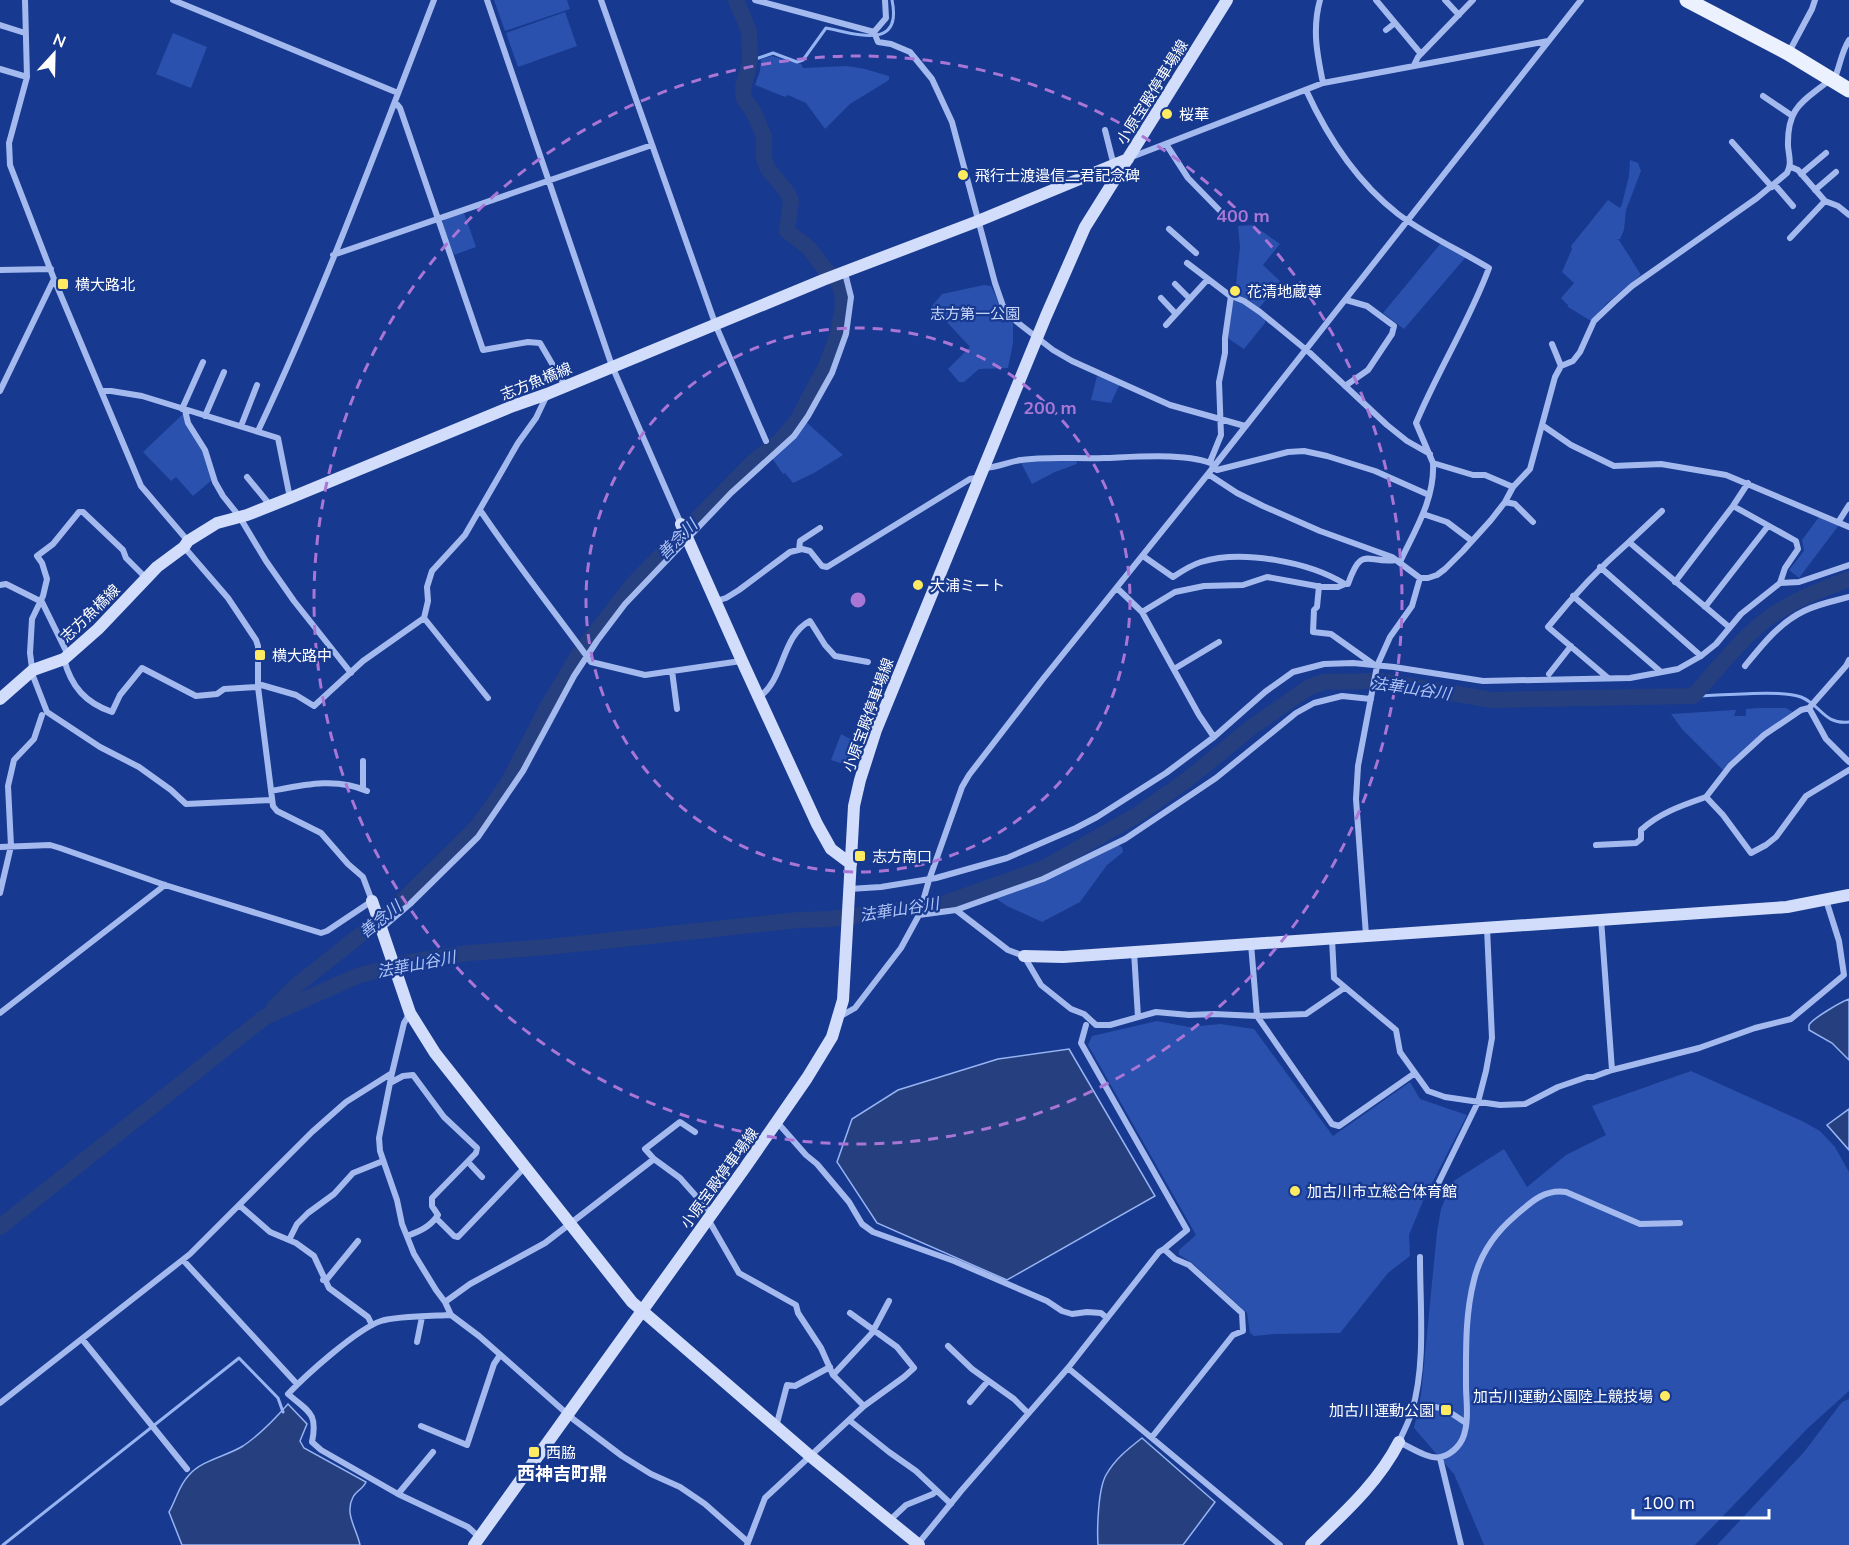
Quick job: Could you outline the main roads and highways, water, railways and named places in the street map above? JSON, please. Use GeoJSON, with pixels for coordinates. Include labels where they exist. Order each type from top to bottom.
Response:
{"type":"FeatureCollection","features":[{"type":"Feature","properties":{"kind":"main road","name":"小原宝殿停車場線"},"geometry":{"type":"LineString","coordinates":[[476,1541],[777,1122],[832,1037],[843,999],[854,806],[868,750],[1085,227],[1122,161],[1227,0]]}},
{"type":"Feature","properties":{"kind":"main road"},"geometry":{"type":"LineString","coordinates":[[1687,0],[1788,53],[1849,90]]}},
{"type":"Feature","properties":{"kind":"main road","name":"志方魚橋線"},"geometry":{"type":"LineString","coordinates":[[0,699],[33,670],[66,657],[98,629],[157,567],[217,523],[271,506],[513,406],[716,326],[823,280],[978,221],[1122,161]]}},
{"type":"Feature","properties":{"kind":"main road"},"geometry":{"type":"LineString","coordinates":[[681,524],[742,661],[831,849],[851,864]]}},
{"type":"Feature","properties":{"kind":"main road"},"geometry":{"type":"LineString","coordinates":[[1024,956],[1043,958],[1787,907],[1849,895]]}},
{"type":"Feature","properties":{"kind":"main road"},"geometry":{"type":"LineString","coordinates":[[374,905],[410,1012],[435,1053],[632,1302],[776,1427],[918,1545]]}},
{"type":"Feature","properties":{"kind":"main road"},"geometry":{"type":"LineString","coordinates":[[1311,1545],[1368,1488],[1390,1459],[1399,1442]]}},
{"type":"Feature","properties":{"kind":"waterway","name":"善念川"},"geometry":{"type":"LineString","coordinates":[[274,1008],[297,985],[397,906],[477,827],[508,783],[548,706],[579,654],[633,584],[754,461],[780,441],[797,421],[827,364],[838,334],[843,305],[842,292],[838,282],[809,248],[787,231],[791,201],[787,192],[768,169],[764,158],[764,136],[753,111],[744,99],[743,88],[750,61],[749,31],[736,0]]}},
{"type":"Feature","properties":{"kind":"waterway"},"geometry":{"type":"LineString","coordinates":[[750,61],[773,53],[797,62],[803,60],[826,28],[862,35],[883,33],[890,27],[893,16],[892,0]]}},
{"type":"Feature","properties":{"kind":"waterway","name":"法華山谷川"},"geometry":{"type":"LineString","coordinates":[[0,1227],[265,1017],[357,976],[410,962],[469,953],[548,947],[799,920],[831,919],[939,905],[1044,868],[1137,815],[1188,779],[1252,727],[1308,688],[1323,682],[1381,681],[1492,700],[1693,696],[1741,642],[1762,623],[1792,604],[1849,579]]}},
{"type":"Feature","properties":{"kind":"waterway"},"geometry":{"type":"LineString","coordinates":[[1693,696],[1779,693],[1801,697],[1808,700],[1828,718],[1849,722]]}},
{"type":"Feature","properties":{"kind":"waterway"},"geometry":{"type":"LineString","coordinates":[[3,1545],[239,1358],[278,1398],[283,1412]]}},
{"type":"Feature","properties":{"kind":"place","name":"桜華"},"geometry":{"type":"Point","coordinates":[1167,114]}},
{"type":"Feature","properties":{"kind":"place","name":"飛行士渡邉信二君記念碑"},"geometry":{"type":"Point","coordinates":[963,175]}},
{"type":"Feature","properties":{"kind":"place","name":"横大路北"},"geometry":{"type":"Point","coordinates":[63,284]}},
{"type":"Feature","properties":{"kind":"place","name":"花清地蔵尊"},"geometry":{"type":"Point","coordinates":[1235,291]}},
{"type":"Feature","properties":{"kind":"place","name":"大浦ミート"},"geometry":{"type":"Point","coordinates":[918,585]}},
{"type":"Feature","properties":{"kind":"place","name":"横大路中"},"geometry":{"type":"Point","coordinates":[260,655]}},
{"type":"Feature","properties":{"kind":"place","name":"志方南口"},"geometry":{"type":"Point","coordinates":[860,856]}},
{"type":"Feature","properties":{"kind":"place","name":"加古川市立総合体育館"},"geometry":{"type":"Point","coordinates":[1295,1191]}},
{"type":"Feature","properties":{"kind":"place","name":"加古川運動公園陸上競技場"},"geometry":{"type":"Point","coordinates":[1665,1396]}},
{"type":"Feature","properties":{"kind":"place","name":"加古川運動公園"},"geometry":{"type":"Point","coordinates":[1446,1410]}},
{"type":"Feature","properties":{"kind":"place","name":"西脇"},"geometry":{"type":"Point","coordinates":[534,1452]}},
{"type":"Feature","properties":{"kind":"district","name":"西神吉町鼎"},"geometry":{"type":"Point","coordinates":[562,1473]}},
{"type":"Feature","properties":{"kind":"park label","name":"志方第一公園"},"geometry":{"type":"Point","coordinates":[975,313]}}]}
